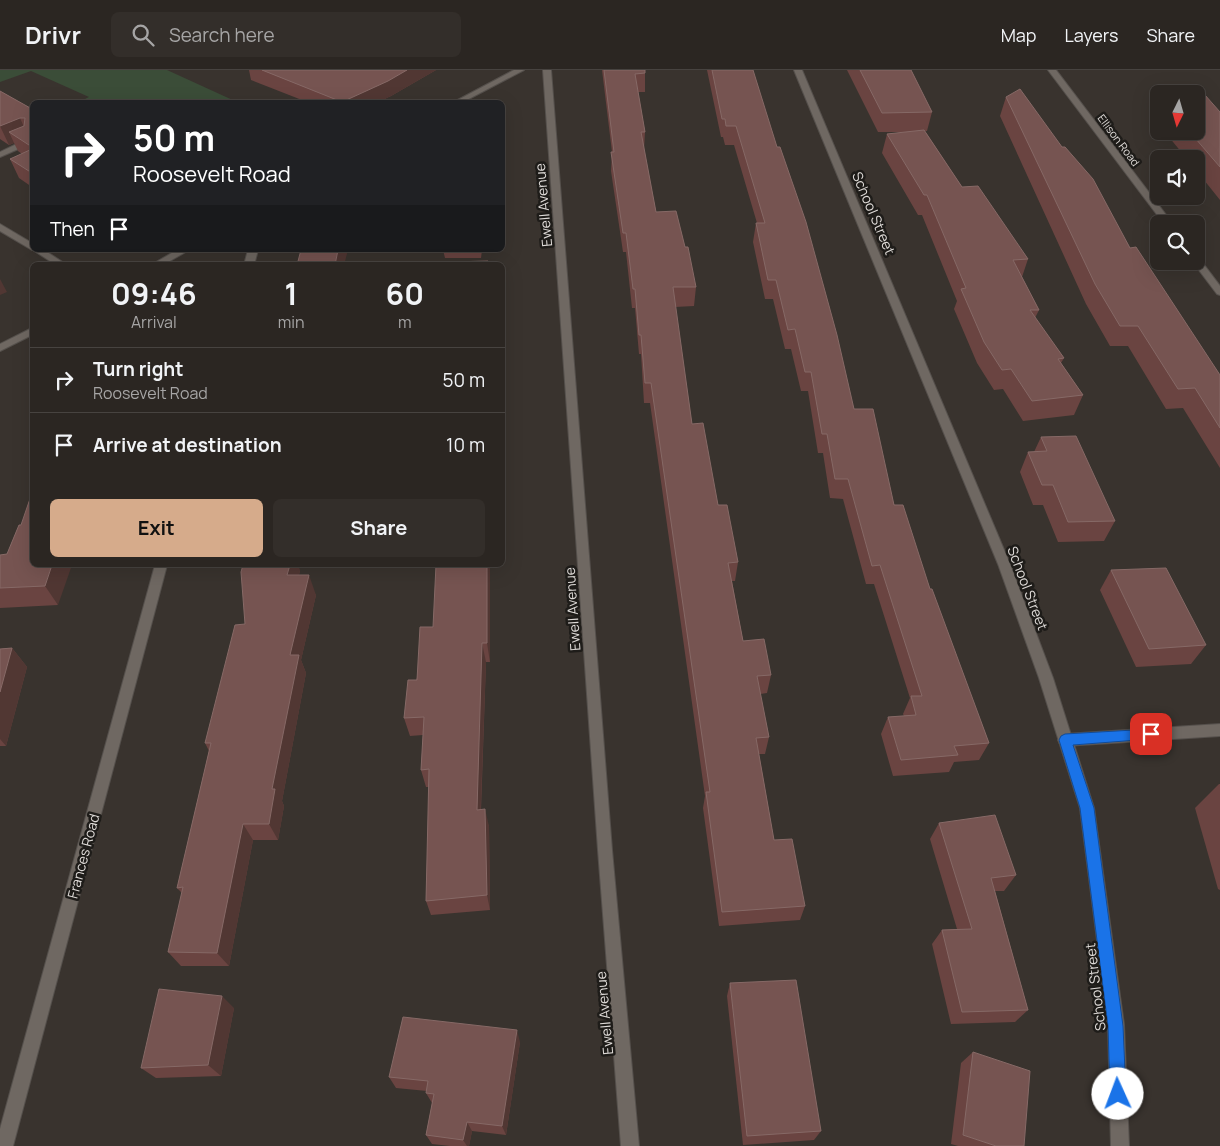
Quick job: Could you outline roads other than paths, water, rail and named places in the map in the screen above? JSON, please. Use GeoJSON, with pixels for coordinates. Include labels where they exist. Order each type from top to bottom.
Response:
{"type":"FeatureCollection","features":[{"type":"Feature","properties":{"kind":"street"},"geometry":{"type":"LineString","coordinates":[[462,100],[520,70]]}},
{"type":"Feature","properties":{"kind":"street","name":"Ewell Avenue"},"geometry":{"type":"LineString","coordinates":[[547,70],[605,850],[630,1146]]}},
{"type":"Feature","properties":{"kind":"street","name":"School Street"},"geometry":{"type":"LineString","coordinates":[[798,70],[1004,564],[1046,678],[1087,808],[1116,1026],[1120,1146]]}},
{"type":"Feature","properties":{"kind":"street","name":"Ellison Road"},"geometry":{"type":"LineString","coordinates":[[1052,70],[1162,215]]}},
{"type":"Feature","properties":{"kind":"street"},"geometry":{"type":"LineString","coordinates":[[0,155],[30,141]]}},
{"type":"Feature","properties":{"kind":"street"},"geometry":{"type":"LineString","coordinates":[[0,227],[30,246]]}},
{"type":"Feature","properties":{"kind":"street"},"geometry":{"type":"LineString","coordinates":[[41,252],[57,262]]}},
{"type":"Feature","properties":{"kind":"street"},"geometry":{"type":"LineString","coordinates":[[162,262],[180,252]]}},
{"type":"Feature","properties":{"kind":"street"},"geometry":{"type":"LineString","coordinates":[[1204,270],[1220,292]]}},
{"type":"Feature","properties":{"kind":"street"},"geometry":{"type":"LineString","coordinates":[[0,348],[30,332]]}},
{"type":"Feature","properties":{"kind":"street","name":"Frances Road"},"geometry":{"type":"LineString","coordinates":[[4,1146],[160,567]]}},
{"type":"Feature","properties":{"kind":"street"},"geometry":{"type":"LineString","coordinates":[[1065,740],[1220,730]]}}]}
